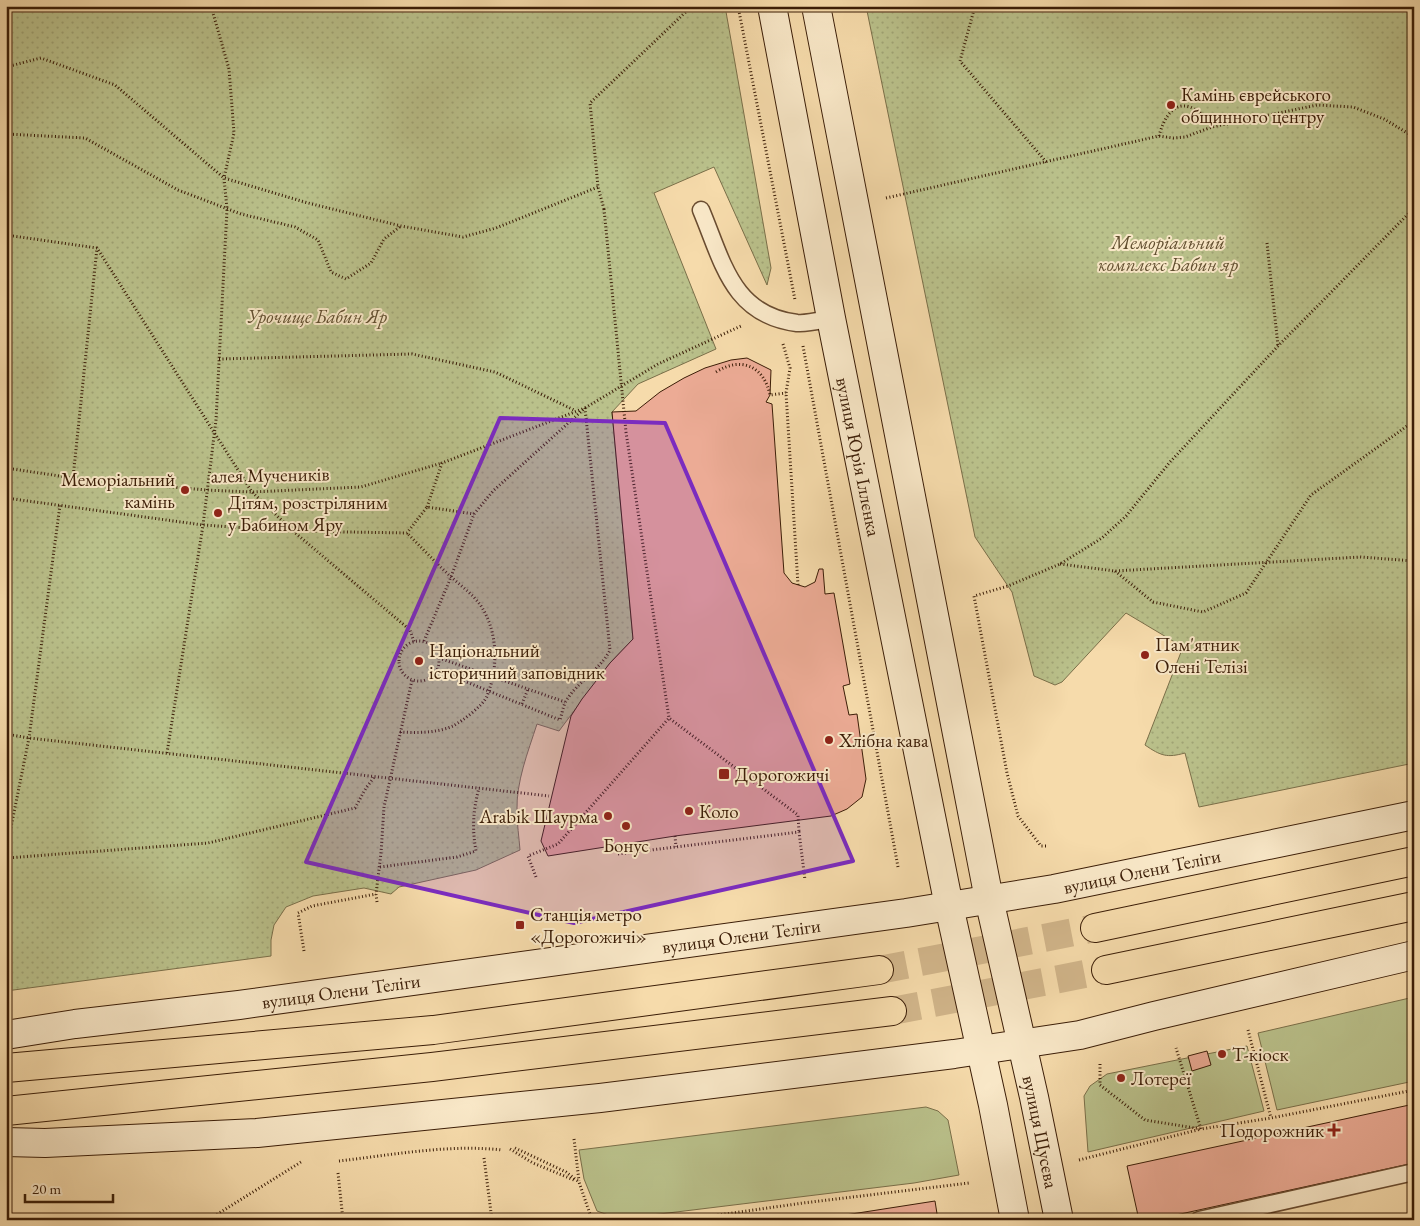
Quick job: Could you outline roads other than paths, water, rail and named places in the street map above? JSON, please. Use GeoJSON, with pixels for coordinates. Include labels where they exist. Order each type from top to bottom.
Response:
{"type":"FeatureCollection","features":[{"type":"Feature","properties":{"kind":"main road","name":"вулиця Юрія Іллєнка"},"geometry":{"type":"LineString","coordinates":[[772,6],[949,906],[980,1051]]}},
{"type":"Feature","properties":{"kind":"main road"},"geometry":{"type":"LineString","coordinates":[[816,6],[989,900]]}},
{"type":"Feature","properties":{"kind":"main road","name":"вулиця Олени Теліги"},"geometry":{"type":"LineString","coordinates":[[6,1035],[75,1024],[249,1003],[500,969],[989,900],[1054,889],[1414,815]]}},
{"type":"Feature","properties":{"kind":"main road"},"geometry":{"type":"LineString","coordinates":[[1096,928],[1414,861]]}},
{"type":"Feature","properties":{"kind":"main road","name":"вулиця Щусєва"},"geometry":{"type":"LineString","coordinates":[[989,900],[1034,1097],[1059,1220]]}},
{"type":"Feature","properties":{"kind":"main road"},"geometry":{"type":"LineString","coordinates":[[1106,970],[1414,906]]}},
{"type":"Feature","properties":{"kind":"main road"},"geometry":{"type":"LineString","coordinates":[[6,1142],[45,1143],[257,1133],[600,1098],[980,1051],[1080,1035],[1414,955]]}},
{"type":"Feature","properties":{"kind":"main road"},"geometry":{"type":"LineString","coordinates":[[6,1068],[433,1030],[879,970]]}},
{"type":"Feature","properties":{"kind":"main road"},"geometry":{"type":"LineString","coordinates":[[6,1111],[432,1067],[892,1011]]}},
{"type":"Feature","properties":{"kind":"main road"},"geometry":{"type":"LineString","coordinates":[[980,1051],[993,1105],[1015,1220]]}},
{"type":"Feature","properties":{"kind":"lane"},"geometry":{"type":"LineString","coordinates":[[701,210],[732,284],[752,307],[773,318],[799,323],[832,318]]}},
{"type":"Feature","properties":{"kind":"lane"},"geometry":{"type":"LineString","coordinates":[[1199,1220],[1414,1172]]}},
{"type":"Feature","properties":{"kind":"tunnel"},"geometry":{"type":"LineString","coordinates":[[879,970],[1095,928]]}},
{"type":"Feature","properties":{"kind":"tunnel"},"geometry":{"type":"LineString","coordinates":[[892,1011],[1106,970]]}},
{"type":"Feature","properties":{"kind":"place","name":"Камінь єврейського общинного центру"},"geometry":{"type":"Point","coordinates":[1171,105]}},
{"type":"Feature","properties":{"kind":"place","name":"Меморіальний камінь"},"geometry":{"type":"Point","coordinates":[185,490]}},
{"type":"Feature","properties":{"kind":"place","name":"Дітям, розстріляним у Бабином Яру"},"geometry":{"type":"Point","coordinates":[218,513]}},
{"type":"Feature","properties":{"kind":"place","name":"Пам'ятник Олені Телізі"},"geometry":{"type":"Point","coordinates":[1145,655]}},
{"type":"Feature","properties":{"kind":"place","name":"Національний історичний заповідник"},"geometry":{"type":"Point","coordinates":[419,661]}},
{"type":"Feature","properties":{"kind":"place","name":"Хлібна кава"},"geometry":{"type":"Point","coordinates":[829,740]}},
{"type":"Feature","properties":{"kind":"place","name":"Дорогожичі"},"geometry":{"type":"Point","coordinates":[724,774]}},
{"type":"Feature","properties":{"kind":"place","name":"Коло"},"geometry":{"type":"Point","coordinates":[689,811]}},
{"type":"Feature","properties":{"kind":"place","name":"Arabik Шаурма"},"geometry":{"type":"Point","coordinates":[608,816]}},
{"type":"Feature","properties":{"kind":"place","name":"Бонус"},"geometry":{"type":"Point","coordinates":[626,826]}},
{"type":"Feature","properties":{"kind":"place","name":"Станція метро «Дорогожичі»"},"geometry":{"type":"Point","coordinates":[520,925]}},
{"type":"Feature","properties":{"kind":"place","name":"Т-кіоск"},"geometry":{"type":"Point","coordinates":[1222,1054]}},
{"type":"Feature","properties":{"kind":"place","name":"Лотереї"},"geometry":{"type":"Point","coordinates":[1121,1078]}},
{"type":"Feature","properties":{"kind":"place","name":"Подорожник"},"geometry":{"type":"Point","coordinates":[1334,1130]}},
{"type":"Feature","properties":{"kind":"park label","name":"Меморіальний комплекс Бабин яр"},"geometry":{"type":"Point","coordinates":[1168,253]}},
{"type":"Feature","properties":{"kind":"park label","name":"Урочище Бабин Яр"},"geometry":{"type":"Point","coordinates":[317,316]}}]}
